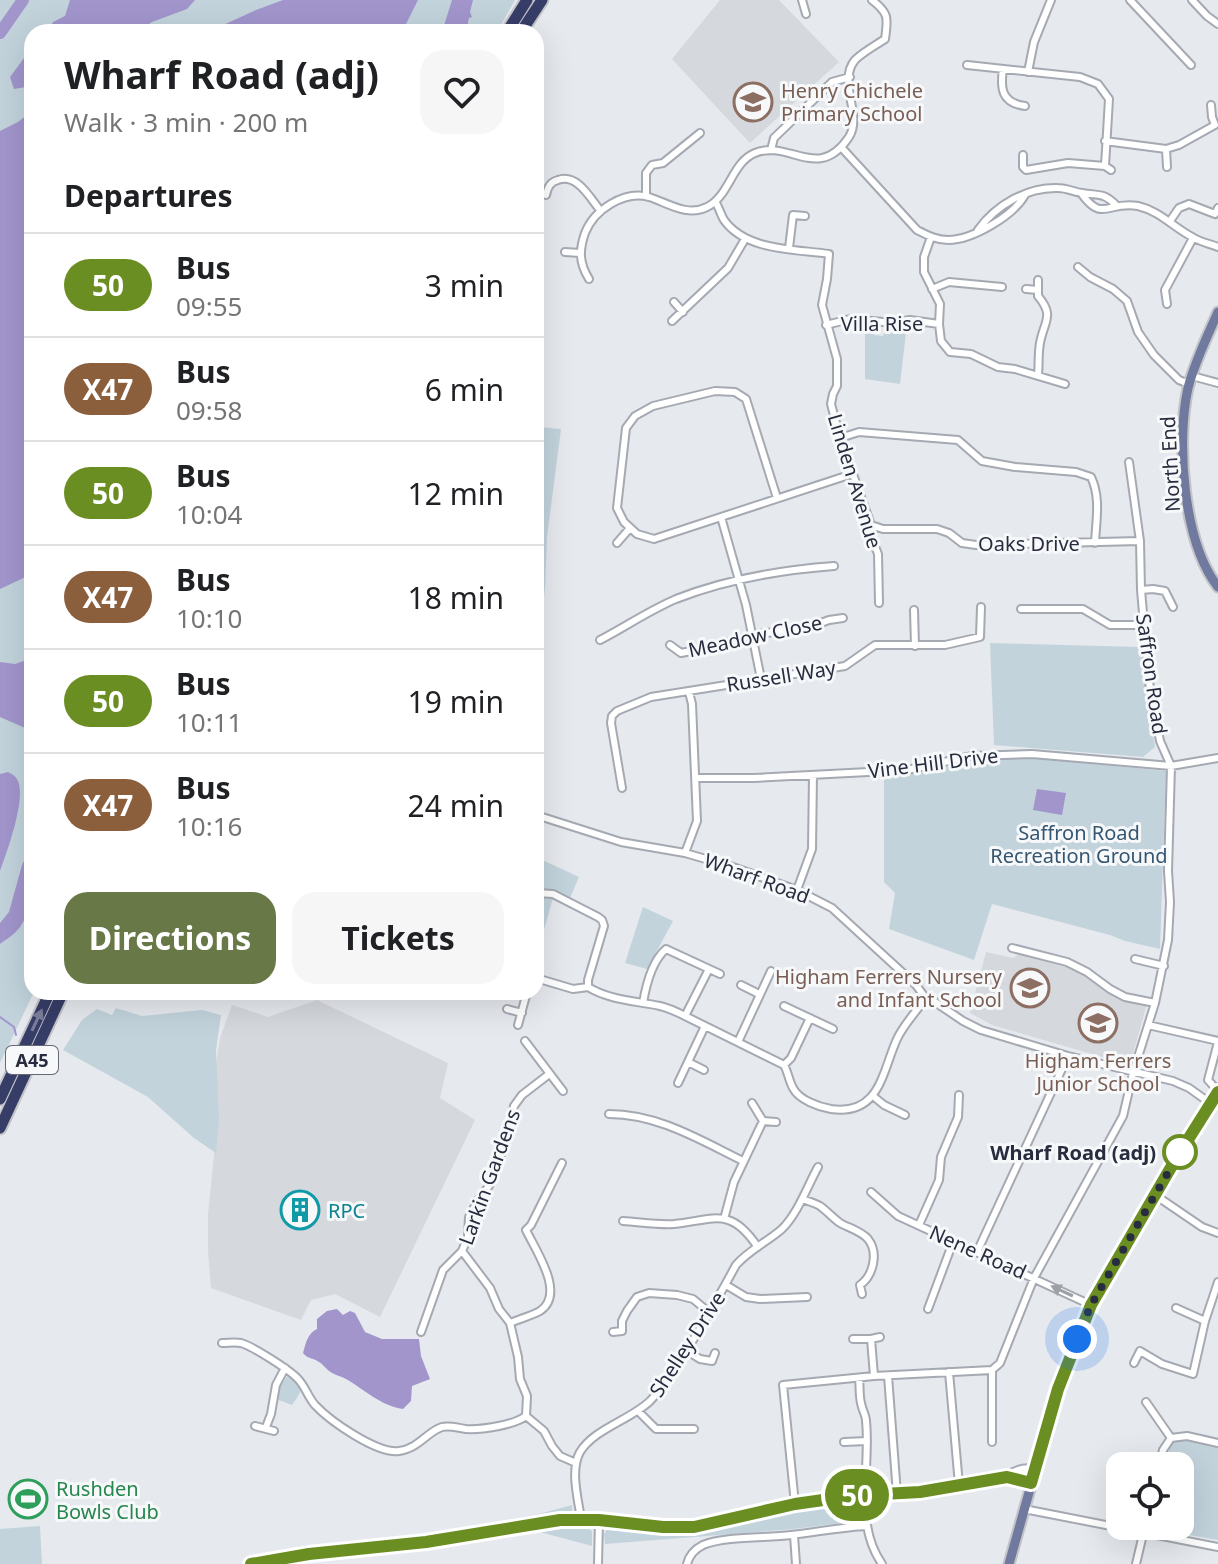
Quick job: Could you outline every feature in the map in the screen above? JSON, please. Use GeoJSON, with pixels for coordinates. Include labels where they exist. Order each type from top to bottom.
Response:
{"type":"FeatureCollection","features":[{"type":"Feature","properties":{"kind":"highway"},"geometry":{"type":"LineString","coordinates":[[512,24],[527,0]]}},
{"type":"Feature","properties":{"kind":"highway"},"geometry":{"type":"LineString","coordinates":[[526,24],[542,0]]}},
{"type":"Feature","properties":{"kind":"highway","name":"A45"},"geometry":{"type":"LineString","coordinates":[[0,1099],[46,1000]]}},
{"type":"Feature","properties":{"kind":"highway","name":"A45"},"geometry":{"type":"LineString","coordinates":[[0,1128],[59,1000]]}},
{"type":"Feature","properties":{"kind":"main road","name":"North End"},"geometry":{"type":"LineString","coordinates":[[1218,312],[1190,380],[1183,422],[1191,523],[1204,565],[1218,587]]}},
{"type":"Feature","properties":{"kind":"main road"},"geometry":{"type":"LineString","coordinates":[[1009,1564],[1058,1389],[1091,1305],[1218,1091]]}},
{"type":"Feature","properties":{"kind":"main road"},"geometry":{"type":"LineString","coordinates":[[251,1564],[279,1558],[426,1542],[560,1520],[694,1527],[795,1504],[897,1494],[1034,1470]]}},
{"type":"Feature","properties":{"kind":"main road"},"geometry":{"type":"LineString","coordinates":[[1007,1477],[1031,1483]]}},
{"type":"Feature","properties":{"kind":"street"},"geometry":{"type":"LineString","coordinates":[[802,0],[806,14]]}},
{"type":"Feature","properties":{"kind":"street"},"geometry":{"type":"LineString","coordinates":[[589,279],[582,268],[580,253],[588,226],[600,210],[611,203],[646,196],[689,211],[703,209],[716,203],[739,167],[752,154],[787,151],[813,160],[829,156],[841,147],[851,134],[854,121],[849,87],[854,61],[885,39],[888,19],[882,8],[872,0]]}},
{"type":"Feature","properties":{"kind":"street"},"geometry":{"type":"LineString","coordinates":[[1028,72],[1034,42],[1051,0]]}},
{"type":"Feature","properties":{"kind":"street"},"geometry":{"type":"LineString","coordinates":[[1130,0],[1191,65]]}},
{"type":"Feature","properties":{"kind":"street"},"geometry":{"type":"LineString","coordinates":[[1192,0],[1218,24]]}},
{"type":"Feature","properties":{"kind":"street"},"geometry":{"type":"LineString","coordinates":[[967,65],[1080,77],[1098,84],[1109,99],[1105,141],[1108,168],[1068,163],[1031,171],[1023,167],[1023,155]]}},
{"type":"Feature","properties":{"kind":"street"},"geometry":{"type":"LineString","coordinates":[[1003,69],[1000,84],[1004,95],[1009,102],[1025,106]]}},
{"type":"Feature","properties":{"kind":"street"},"geometry":{"type":"LineString","coordinates":[[771,150],[774,138],[832,82],[850,77]]}},
{"type":"Feature","properties":{"kind":"street"},"geometry":{"type":"LineString","coordinates":[[1105,141],[1166,149],[1179,145],[1217,126],[1211,105]]}},
{"type":"Feature","properties":{"kind":"street"},"geometry":{"type":"LineString","coordinates":[[646,196],[646,173],[652,165],[663,163],[700,133]]}},
{"type":"Feature","properties":{"kind":"street"},"geometry":{"type":"LineString","coordinates":[[841,147],[917,230],[945,240],[976,232],[987,218],[1016,197],[1036,190],[1058,188],[1101,194],[1116,205]]}},
{"type":"Feature","properties":{"kind":"street"},"geometry":{"type":"LineString","coordinates":[[1166,149],[1167,167]]}},
{"type":"Feature","properties":{"kind":"street"},"geometry":{"type":"LineString","coordinates":[[546,195],[553,181],[565,178],[577,183],[600,210]]}},
{"type":"Feature","properties":{"kind":"street"},"geometry":{"type":"LineString","coordinates":[[544,185],[548,187]]}},
{"type":"Feature","properties":{"kind":"street"},"geometry":{"type":"LineString","coordinates":[[1081,193],[1097,210],[1116,205],[1150,209],[1193,238],[1218,247]]}},
{"type":"Feature","properties":{"kind":"street"},"geometry":{"type":"LineString","coordinates":[[672,321],[728,268],[745,239],[725,221],[716,203]]}},
{"type":"Feature","properties":{"kind":"street"},"geometry":{"type":"LineString","coordinates":[[1170,221],[1179,208],[1189,204],[1217,214]]}},
{"type":"Feature","properties":{"kind":"street"},"geometry":{"type":"LineString","coordinates":[[789,248],[793,215],[805,216]]}},
{"type":"Feature","properties":{"kind":"street"},"geometry":{"type":"LineString","coordinates":[[931,237],[924,257],[924,272],[940,304],[941,341],[950,352],[971,354],[998,367],[1065,384]]}},
{"type":"Feature","properties":{"kind":"street"},"geometry":{"type":"LineString","coordinates":[[1167,304],[1165,290],[1193,238]]}},
{"type":"Feature","properties":{"kind":"street","name":"Linden Avenue"},"geometry":{"type":"LineString","coordinates":[[745,239],[766,246],[829,254],[822,305],[837,359],[837,386],[831,404],[878,554],[879,603]]}},
{"type":"Feature","properties":{"kind":"street"},"geometry":{"type":"LineString","coordinates":[[565,252],[580,253]]}},
{"type":"Feature","properties":{"kind":"street"},"geometry":{"type":"LineString","coordinates":[[1078,267],[1127,301],[1138,332],[1154,355],[1179,380],[1218,383]]}},
{"type":"Feature","properties":{"kind":"street"},"geometry":{"type":"LineString","coordinates":[[1038,280],[1038,296],[1049,315],[1040,344],[1038,376]]}},
{"type":"Feature","properties":{"kind":"street"},"geometry":{"type":"LineString","coordinates":[[932,289],[949,282],[1002,287]]}},
{"type":"Feature","properties":{"kind":"street"},"geometry":{"type":"LineString","coordinates":[[1026,289],[1038,290]]}},
{"type":"Feature","properties":{"kind":"street"},"geometry":{"type":"LineString","coordinates":[[674,302],[683,312]]}},
{"type":"Feature","properties":{"kind":"street","name":"Villa Rise"},"geometry":{"type":"LineString","coordinates":[[826,325],[850,319],[939,324]]}},
{"type":"Feature","properties":{"kind":"street"},"geometry":{"type":"LineString","coordinates":[[777,498],[746,399],[735,392],[715,391],[653,406],[635,416],[626,428],[617,508],[624,522],[637,534],[654,539],[852,474]]}},
{"type":"Feature","properties":{"kind":"street","name":"Oaks Drive"},"geometry":{"type":"LineString","coordinates":[[840,438],[859,432],[958,440],[982,461],[1076,472],[1091,477],[1097,500],[1095,543]]}},
{"type":"Feature","properties":{"kind":"street","name":"Saffron Road"},"geometry":{"type":"LineString","coordinates":[[992,1370],[1000,1363],[1034,1278],[1123,1116],[1164,966],[1169,932],[1171,766],[1160,741],[1149,682],[1140,541],[1129,462]]}},
{"type":"Feature","properties":{"kind":"street"},"geometry":{"type":"LineString","coordinates":[[721,517],[739,579],[761,679]]}},
{"type":"Feature","properties":{"kind":"street","name":"Oaks Drive"},"geometry":{"type":"LineString","coordinates":[[871,525],[883,529],[937,529],[962,543],[976,545],[1140,541]]}},
{"type":"Feature","properties":{"kind":"street"},"geometry":{"type":"LineString","coordinates":[[617,543],[630,528]]}},
{"type":"Feature","properties":{"kind":"street"},"geometry":{"type":"LineString","coordinates":[[600,640],[674,600],[739,579],[834,566]]}},
{"type":"Feature","properties":{"kind":"street"},"geometry":{"type":"LineString","coordinates":[[1141,590],[1165,591],[1173,607]]}},
{"type":"Feature","properties":{"kind":"street","name":"Russell Way"},"geometry":{"type":"LineString","coordinates":[[622,788],[611,723],[617,711],[651,697],[845,666],[875,645],[945,645],[980,637],[981,607]]}},
{"type":"Feature","properties":{"kind":"street"},"geometry":{"type":"LineString","coordinates":[[1021,609],[1083,609],[1110,625],[1145,625]]}},
{"type":"Feature","properties":{"kind":"street"},"geometry":{"type":"LineString","coordinates":[[914,610],[915,646]]}},
{"type":"Feature","properties":{"kind":"street","name":"Meadow Close"},"geometry":{"type":"LineString","coordinates":[[670,645],[681,653],[752,635],[810,627],[843,618]]}},
{"type":"Feature","properties":{"kind":"street"},"geometry":{"type":"LineString","coordinates":[[685,853],[697,821],[689,692]]}},
{"type":"Feature","properties":{"kind":"street","name":"Vine Hill Drive"},"geometry":{"type":"LineString","coordinates":[[695,778],[907,770],[972,756],[1032,754],[1171,766],[1218,758]]}},
{"type":"Feature","properties":{"kind":"street"},"geometry":{"type":"LineString","coordinates":[[797,890],[812,849],[813,775]]}},
{"type":"Feature","properties":{"kind":"street","name":"Wharf Road"},"geometry":{"type":"LineString","coordinates":[[544,818],[621,842],[685,853],[797,890],[832,908],[916,985],[927,1000],[932,1000],[963,1021],[981,1030],[1068,1056],[1181,1084],[1210,1103]]}},
{"type":"Feature","properties":{"kind":"street"},"geometry":{"type":"LineString","coordinates":[[544,893],[553,894],[603,922],[588,987]]}},
{"type":"Feature","properties":{"kind":"street"},"geometry":{"type":"LineString","coordinates":[[1012,948],[1067,962],[1125,997],[1155,1003]]}},
{"type":"Feature","properties":{"kind":"street"},"geometry":{"type":"LineString","coordinates":[[643,1003],[650,975],[662,951],[669,950],[720,974]]}},
{"type":"Feature","properties":{"kind":"street"},"geometry":{"type":"LineString","coordinates":[[1135,959],[1164,966]]}},
{"type":"Feature","properties":{"kind":"street"},"geometry":{"type":"LineString","coordinates":[[685,1016],[709,969]]}},
{"type":"Feature","properties":{"kind":"street"},"geometry":{"type":"LineString","coordinates":[[738,1042],[771,971]]}},
{"type":"Feature","properties":{"kind":"street"},"geometry":{"type":"LineString","coordinates":[[544,980],[573,989],[588,987],[669,1008],[784,1065],[796,1093],[840,1114],[873,1096],[897,1038],[927,1000]]}},
{"type":"Feature","properties":{"kind":"street"},"geometry":{"type":"LineString","coordinates":[[741,985],[759,994]]}},
{"type":"Feature","properties":{"kind":"street"},"geometry":{"type":"LineString","coordinates":[[518,1025],[525,1000]]}},
{"type":"Feature","properties":{"kind":"street"},"geometry":{"type":"LineString","coordinates":[[784,1006],[833,1029]]}},
{"type":"Feature","properties":{"kind":"street"},"geometry":{"type":"LineString","coordinates":[[507,1009],[522,1013]]}},
{"type":"Feature","properties":{"kind":"street"},"geometry":{"type":"LineString","coordinates":[[784,1065],[791,1058],[810,1018]]}},
{"type":"Feature","properties":{"kind":"street"},"geometry":{"type":"LineString","coordinates":[[1148,1025],[1218,1042],[1208,1080],[1218,1091]]}},
{"type":"Feature","properties":{"kind":"street"},"geometry":{"type":"LineString","coordinates":[[678,1083],[705,1026]]}},
{"type":"Feature","properties":{"kind":"street"},"geometry":{"type":"LineString","coordinates":[[525,1041],[563,1091]]}},
{"type":"Feature","properties":{"kind":"street"},"geometry":{"type":"LineString","coordinates":[[977,1252],[1068,1056]]}},
{"type":"Feature","properties":{"kind":"street"},"geometry":{"type":"LineString","coordinates":[[688,1062],[704,1070]]}},
{"type":"Feature","properties":{"kind":"street","name":"Larkin Gardens"},"geometry":{"type":"LineString","coordinates":[[421,1332],[443,1270],[462,1251],[468,1237],[469,1217],[489,1186],[508,1136],[514,1106],[522,1095],[548,1075]]}},
{"type":"Feature","properties":{"kind":"street"},"geometry":{"type":"LineString","coordinates":[[919,1225],[939,1180],[941,1157],[958,1117],[959,1095]]}},
{"type":"Feature","properties":{"kind":"street"},"geometry":{"type":"LineString","coordinates":[[873,1096],[905,1115]]}},
{"type":"Feature","properties":{"kind":"street"},"geometry":{"type":"LineString","coordinates":[[894,1109],[899,1099]]}},
{"type":"Feature","properties":{"kind":"street"},"geometry":{"type":"LineString","coordinates":[[752,1103],[763,1121]]}},
{"type":"Feature","properties":{"kind":"street"},"geometry":{"type":"LineString","coordinates":[[959,1105],[969,1105]]}},
{"type":"Feature","properties":{"kind":"street"},"geometry":{"type":"LineString","coordinates":[[626,1114],[627,1106]]}},
{"type":"Feature","properties":{"kind":"street"},"geometry":{"type":"LineString","coordinates":[[609,1114],[650,1119],[743,1161]]}},
{"type":"Feature","properties":{"kind":"street"},"geometry":{"type":"LineString","coordinates":[[763,1121],[776,1122]]}},
{"type":"Feature","properties":{"kind":"street"},"geometry":{"type":"LineString","coordinates":[[724,1219],[734,1182],[763,1121]]}},
{"type":"Feature","properties":{"kind":"street"},"geometry":{"type":"LineString","coordinates":[[516,1234],[531,1225],[562,1163]]}},
{"type":"Feature","properties":{"kind":"street","name":"Shelley Drive"},"geometry":{"type":"LineString","coordinates":[[576,1463],[592,1438],[650,1401],[687,1351],[736,1265],[785,1225],[818,1167]]}},
{"type":"Feature","properties":{"kind":"street","name":"Nene Road"},"geometry":{"type":"LineString","coordinates":[[871,1192],[898,1216],[1091,1305]]}},
{"type":"Feature","properties":{"kind":"street"},"geometry":{"type":"LineString","coordinates":[[1155,1195],[1202,1227],[1218,1233]]}},
{"type":"Feature","properties":{"kind":"street"},"geometry":{"type":"LineString","coordinates":[[802,1199],[818,1205],[869,1240],[873,1265],[867,1280],[860,1285],[862,1294]]}},
{"type":"Feature","properties":{"kind":"street"},"geometry":{"type":"LineString","coordinates":[[623,1221],[674,1224],[712,1217],[724,1219],[745,1230],[757,1246]]}},
{"type":"Feature","properties":{"kind":"street"},"geometry":{"type":"LineString","coordinates":[[510,1323],[541,1310],[550,1300],[551,1288],[526,1230]]}},
{"type":"Feature","properties":{"kind":"street"},"geometry":{"type":"LineString","coordinates":[[928,1309],[953,1242]]}},
{"type":"Feature","properties":{"kind":"street"},"geometry":{"type":"LineString","coordinates":[[462,1251],[490,1288],[499,1309],[510,1323],[520,1379],[527,1396],[526,1416]]}},
{"type":"Feature","properties":{"kind":"street"},"geometry":{"type":"LineString","coordinates":[[1134,1363],[1140,1351],[1162,1364],[1193,1374],[1218,1282]]}},
{"type":"Feature","properties":{"kind":"street"},"geometry":{"type":"LineString","coordinates":[[726,1285],[746,1297],[807,1297]]}},
{"type":"Feature","properties":{"kind":"street"},"geometry":{"type":"LineString","coordinates":[[613,1332],[622,1331],[622,1321],[637,1297],[649,1293],[693,1299],[710,1313]]}},
{"type":"Feature","properties":{"kind":"street"},"geometry":{"type":"LineString","coordinates":[[1176,1308],[1205,1321]]}},
{"type":"Feature","properties":{"kind":"street"},"geometry":{"type":"LineString","coordinates":[[853,1339],[880,1337]]}},
{"type":"Feature","properties":{"kind":"street"},"geometry":{"type":"LineString","coordinates":[[871,1339],[874,1376]]}},
{"type":"Feature","properties":{"kind":"street"},"geometry":{"type":"LineString","coordinates":[[222,1343],[240,1343],[285,1368],[300,1380],[312,1402],[325,1414],[372,1446],[385,1451],[400,1451],[415,1446],[439,1428],[488,1428],[526,1416]]}},
{"type":"Feature","properties":{"kind":"street"},"geometry":{"type":"LineString","coordinates":[[687,1351],[700,1359],[712,1361],[715,1353]]}},
{"type":"Feature","properties":{"kind":"street"},"geometry":{"type":"LineString","coordinates":[[255,1426],[270,1429],[276,1385],[285,1368]]}},
{"type":"Feature","properties":{"kind":"street"},"geometry":{"type":"LineString","coordinates":[[795,1504],[783,1385],[874,1376],[992,1370],[992,1442]]}},
{"type":"Feature","properties":{"kind":"street"},"geometry":{"type":"LineString","coordinates":[[949,1372],[959,1485]]}},
{"type":"Feature","properties":{"kind":"street"},"geometry":{"type":"LineString","coordinates":[[888,1376],[897,1494]]}},
{"type":"Feature","properties":{"kind":"street"},"geometry":{"type":"LineString","coordinates":[[859,1378],[866,1418],[868,1465],[864,1495],[867,1526],[874,1551],[882,1564]]}},
{"type":"Feature","properties":{"kind":"street"},"geometry":{"type":"LineString","coordinates":[[1146,1402],[1171,1438]]}},
{"type":"Feature","properties":{"kind":"street"},"geometry":{"type":"LineString","coordinates":[[638,1411],[656,1429],[694,1429]]}},
{"type":"Feature","properties":{"kind":"street"},"geometry":{"type":"LineString","coordinates":[[526,1416],[544,1431],[560,1456],[576,1463],[581,1519]]}},
{"type":"Feature","properties":{"kind":"street"},"geometry":{"type":"LineString","coordinates":[[1162,1452],[1171,1438],[1187,1436],[1218,1443]]}},
{"type":"Feature","properties":{"kind":"street"},"geometry":{"type":"LineString","coordinates":[[844,1442],[867,1441]]}},
{"type":"Feature","properties":{"kind":"street"},"geometry":{"type":"LineString","coordinates":[[1024,1509],[1106,1523]]}},
{"type":"Feature","properties":{"kind":"street"},"geometry":{"type":"LineString","coordinates":[[598,1564],[599,1520]]}},
{"type":"Feature","properties":{"kind":"street"},"geometry":{"type":"LineString","coordinates":[[687,1564],[700,1546],[719,1541],[867,1526]]}},
{"type":"Feature","properties":{"kind":"street"},"geometry":{"type":"LineString","coordinates":[[794,1535],[796,1564]]}},
{"type":"Feature","properties":{"kind":"street"},"geometry":{"type":"LineString","coordinates":[[1136,1564],[1141,1540]]}},
{"type":"Feature","properties":{"kind":"street"},"geometry":{"type":"LineString","coordinates":[[1189,1540],[1218,1547]]}},
{"type":"Feature","properties":{"kind":"shaded area"},"geometry":{"type":"Polygon","coordinates":[[[70,0],[195,0],[187,9],[149,24],[52,24],[65,16],[70,0]]]}},
{"type":"Feature","properties":{"kind":"shaded area"},"geometry":{"type":"Polygon","coordinates":[[[283,0],[418,0],[406,24],[225,24],[283,0]]]}},
{"type":"Feature","properties":{"kind":"shaded area"},"geometry":{"type":"Polygon","coordinates":[[[452,0],[473,0],[472,17],[468,24],[444,24],[452,0]]]}},
{"type":"Feature","properties":{"kind":"shaded area","name":"Henry Chichele Primary School"},"geometry":{"type":"Polygon","coordinates":[[[720,0],[779,0],[839,62],[750,143],[672,59],[720,0]]]}},
{"type":"Feature","properties":{"kind":"shaded area"},"geometry":{"type":"Polygon","coordinates":[[[24,58],[24,87],[14,89],[10,77],[24,58]]]}},
{"type":"Feature","properties":{"kind":"shaded area"},"geometry":{"type":"Polygon","coordinates":[[[24,117],[24,578],[0,589],[0,131],[24,117]]]}},
{"type":"Feature","properties":{"kind":"shaded area"},"geometry":{"type":"Polygon","coordinates":[[[24,661],[24,728],[0,717],[0,662],[15,664],[24,661]]]}},
{"type":"Feature","properties":{"kind":"shaded area"},"geometry":{"type":"Polygon","coordinates":[[[8,772],[18,781],[20,800],[0,871],[0,774],[8,772]]]}},
{"type":"Feature","properties":{"kind":"shaded area"},"geometry":{"type":"Polygon","coordinates":[[[1037,789],[1066,793],[1062,815],[1033,810],[1037,789]]]}},
{"type":"Feature","properties":{"kind":"shaded area"},"geometry":{"type":"Polygon","coordinates":[[[24,861],[24,920],[18,930],[0,944],[0,923],[9,912],[24,861]]]}},
{"type":"Feature","properties":{"kind":"shaded area"},"geometry":{"type":"Polygon","coordinates":[[[986,952],[1013,958],[1018,955],[1066,967],[1086,975],[1110,991],[1147,1004],[1132,1057],[1123,1063],[992,1025],[970,1013],[986,952]]]}},
{"type":"Feature","properties":{"kind":"shaded area"},"geometry":{"type":"Polygon","coordinates":[[[317,1000],[448,1063],[440,1098],[475,1120],[380,1317],[335,1294],[311,1300],[301,1320],[211,1288],[208,1215],[218,1115],[216,1064],[220,1038],[232,1005],[268,1017],[317,1000]]]}},
{"type":"Feature","properties":{"kind":"shaded area"},"geometry":{"type":"Polygon","coordinates":[[[337,1309],[343,1315],[350,1311],[355,1313],[365,1332],[382,1339],[419,1339],[421,1356],[430,1379],[412,1386],[411,1401],[403,1409],[380,1401],[303,1353],[309,1336],[317,1329],[317,1319],[327,1311],[337,1309]]]}},
{"type":"Feature","properties":{"kind":"green space"},"geometry":{"type":"Polygon","coordinates":[[[0,0],[515,0],[502,24],[24,24],[24,1000],[30,1000],[0,1063],[0,0]]]}},
{"type":"Feature","properties":{"kind":"green space"},"geometry":{"type":"Polygon","coordinates":[[[907,324],[900,384],[865,379],[865,325],[873,326],[874,335],[883,336],[886,327],[907,324]]]}},
{"type":"Feature","properties":{"kind":"green space"},"geometry":{"type":"Polygon","coordinates":[[[544,427],[561,429],[547,537],[544,596],[544,427]]]}},
{"type":"Feature","properties":{"kind":"green space"},"geometry":{"type":"Polygon","coordinates":[[[990,643],[1140,647],[1155,747],[1143,757],[994,745],[990,643]]]}},
{"type":"Feature","properties":{"kind":"green space","name":"Saffron Road Recreation Ground"},"geometry":{"type":"Polygon","coordinates":[[[1011,756],[1166,771],[1160,949],[992,904],[974,960],[889,929],[895,893],[884,882],[884,778],[1011,756]]]}},
{"type":"Feature","properties":{"kind":"green space"},"geometry":{"type":"Polygon","coordinates":[[[544,861],[579,877],[570,898],[553,898],[544,930],[544,861]]]}},
{"type":"Feature","properties":{"kind":"green space"},"geometry":{"type":"Polygon","coordinates":[[[643,907],[673,921],[647,969],[625,963],[643,907]]]}},
{"type":"Feature","properties":{"kind":"green space"},"geometry":{"type":"Polygon","coordinates":[[[116,1008],[142,1016],[202,1010],[221,1015],[216,1050],[219,1120],[216,1153],[194,1138],[148,1097],[63,1050],[82,1020],[97,1009],[112,1015],[116,1008]]]}},
{"type":"Feature","properties":{"kind":"green space"},"geometry":{"type":"Polygon","coordinates":[[[289,1374],[301,1388],[292,1405],[276,1399],[279,1388],[289,1374]]]}},
{"type":"Feature","properties":{"kind":"green space"},"geometry":{"type":"Polygon","coordinates":[[[1186,1440],[1218,1447],[1218,1540],[1194,1536],[1194,1452],[1168,1452],[1173,1441],[1186,1440]]]}},
{"type":"Feature","properties":{"kind":"green space"},"geometry":{"type":"Polygon","coordinates":[[[854,1504],[860,1515],[856,1521],[605,1544],[604,1534],[608,1528],[695,1533],[819,1506],[854,1504]]]}},
{"type":"Feature","properties":{"kind":"green space"},"geometry":{"type":"Polygon","coordinates":[[[572,1505],[572,1511],[564,1516],[453,1534],[453,1529],[572,1505]]]}},
{"type":"Feature","properties":{"kind":"green space"},"geometry":{"type":"Polygon","coordinates":[[[40,1526],[42,1564],[0,1564],[0,1529],[40,1526]]]}},
{"type":"Feature","properties":{"kind":"green space"},"geometry":{"type":"Polygon","coordinates":[[[580,1526],[592,1531],[592,1546],[540,1532],[580,1526]]]}},
{"type":"Feature","properties":{"kind":"waterway"},"geometry":{"type":"LineString","coordinates":[[0,33],[23,0]]}},
{"type":"Feature","properties":{"kind":"waterway"},"geometry":{"type":"LineString","coordinates":[[0,1017],[14,1027],[16,1035]]}},
{"type":"Feature","properties":{"kind":"bus line","name":"50"},"geometry":{"type":"LineString","coordinates":[[251,1564],[309,1554],[426,1542],[560,1520],[694,1527],[830,1499],[920,1492],[1007,1477],[1031,1483],[1058,1389],[1091,1305],[1218,1092]]}},
{"type":"Feature","properties":{"kind":"place","name":"Henry Chichele Primary School"},"geometry":{"type":"Point","coordinates":[753,102]}},
{"type":"Feature","properties":{"kind":"place","name":"Higham Ferrers Nursery and Infant School"},"geometry":{"type":"Point","coordinates":[1030,988]}},
{"type":"Feature","properties":{"kind":"place","name":"Higham Ferrers Junior School"},"geometry":{"type":"Point","coordinates":[1098,1023]}},
{"type":"Feature","properties":{"kind":"place","name":"Wharf Road (adj)"},"geometry":{"type":"Point","coordinates":[1180,1152]}},
{"type":"Feature","properties":{"kind":"place","name":"RPC"},"geometry":{"type":"Point","coordinates":[300,1210]}},
{"type":"Feature","properties":{"kind":"place","name":"Rushden Bowls Club"},"geometry":{"type":"Point","coordinates":[28,1499]}},
{"type":"Feature","properties":{"kind":"route"},"geometry":{"type":"LineString","coordinates":[[1077,1339],[1091,1305],[1180,1152]]}}]}
